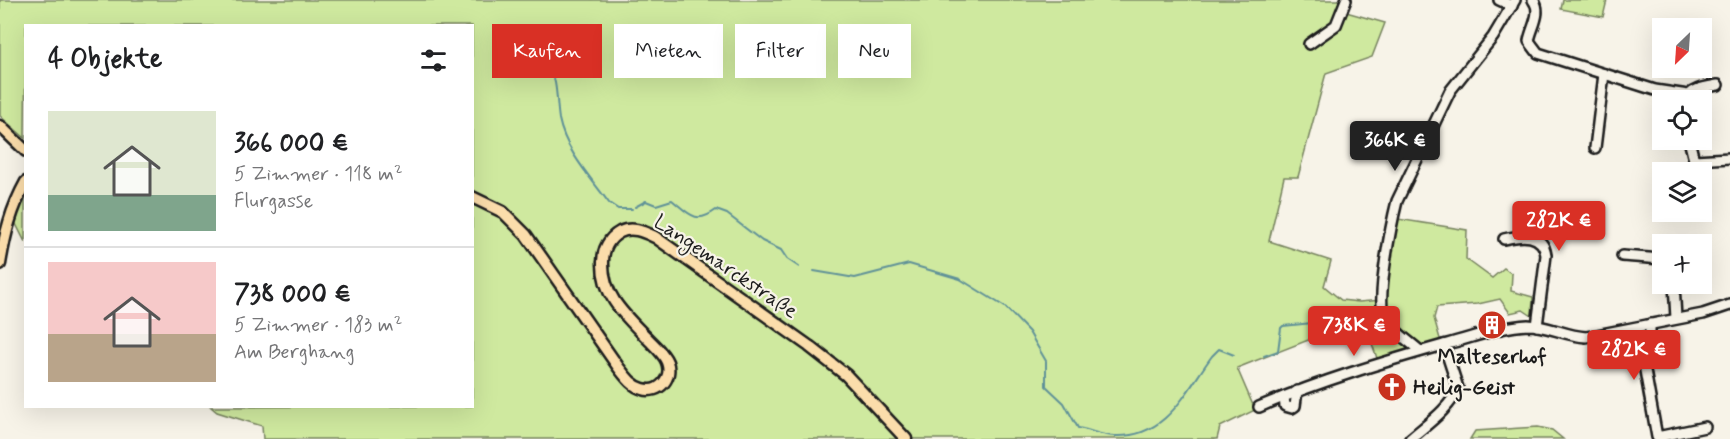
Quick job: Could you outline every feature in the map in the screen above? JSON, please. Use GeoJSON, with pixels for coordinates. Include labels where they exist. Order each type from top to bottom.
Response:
{"type":"FeatureCollection","features":[{"type":"Feature","properties":{"kind":"main road"},"geometry":{"type":"LineString","coordinates":[[0,126],[24,149]]}},
{"type":"Feature","properties":{"kind":"main road"},"geometry":{"type":"LineString","coordinates":[[0,264],[6,227],[24,186]]}},
{"type":"Feature","properties":{"kind":"main road","name":"Langemarckstraße"},"geometry":{"type":"LineString","coordinates":[[474,198],[503,212],[515,222],[619,368],[641,389],[649,391],[662,386],[669,372],[667,362],[660,351],[620,311],[610,297],[604,282],[603,255],[608,242],[625,230],[639,230],[655,237],[809,346],[846,375],[906,439]]}},
{"type":"Feature","properties":{"kind":"street"},"geometry":{"type":"LineString","coordinates":[[1309,44],[1336,25],[1346,0]]}},
{"type":"Feature","properties":{"kind":"street"},"geometry":{"type":"LineString","coordinates":[[1420,351],[1392,327],[1382,309],[1392,218],[1397,201],[1450,91],[1493,37],[1513,3],[1499,0]]}},
{"type":"Feature","properties":{"kind":"street"},"geometry":{"type":"LineString","coordinates":[[1533,0],[1537,4],[1537,13],[1529,41],[1538,53],[1655,90]]}},
{"type":"Feature","properties":{"kind":"street"},"geometry":{"type":"LineString","coordinates":[[1594,148],[1604,74]]}},
{"type":"Feature","properties":{"kind":"street"},"geometry":{"type":"LineString","coordinates":[[1697,90],[1718,85]]}},
{"type":"Feature","properties":{"kind":"street"},"geometry":{"type":"LineString","coordinates":[[1692,150],[1694,160],[1730,158]]}},
{"type":"Feature","properties":{"kind":"street"},"geometry":{"type":"LineString","coordinates":[[1504,239],[1521,235],[1539,240],[1545,246],[1546,255],[1537,326]]}},
{"type":"Feature","properties":{"kind":"street"},"geometry":{"type":"LineString","coordinates":[[1622,256],[1652,258]]}},
{"type":"Feature","properties":{"kind":"street"},"geometry":{"type":"LineString","coordinates":[[1675,294],[1676,318]]}},
{"type":"Feature","properties":{"kind":"street"},"geometry":{"type":"LineString","coordinates":[[1259,407],[1351,372],[1420,351],[1517,327],[1537,326],[1571,337],[1586,337],[1703,314],[1730,305]]}},
{"type":"Feature","properties":{"kind":"street"},"geometry":{"type":"LineString","coordinates":[[1650,324],[1650,338],[1644,365],[1657,437],[1705,427]]}},
{"type":"Feature","properties":{"kind":"street"},"geometry":{"type":"LineString","coordinates":[[1410,439],[1456,394],[1458,388],[1444,345]]}},
{"type":"Feature","properties":{"kind":"street"},"geometry":{"type":"LineString","coordinates":[[1284,397],[1285,406],[1292,408],[1295,406],[1297,391]]}},
{"type":"Feature","properties":{"kind":"green space"},"geometry":{"type":"Polygon","coordinates":[[[0,0],[1343,0],[1339,10],[1385,23],[1372,57],[1326,73],[1298,177],[1284,177],[1269,241],[1331,261],[1324,286],[1341,300],[1359,302],[1382,300],[1392,218],[1467,230],[1466,259],[1492,278],[1504,268],[1512,274],[1511,291],[1533,297],[1532,316],[1523,310],[1510,313],[1500,299],[1478,304],[1437,307],[1434,318],[1442,346],[1378,361],[1368,332],[1316,337],[1237,368],[1255,410],[1220,427],[1217,439],[263,439],[262,426],[217,412],[212,408],[474,408],[474,24],[24,24],[24,137],[0,116],[0,0]]]}},
{"type":"Feature","properties":{"kind":"green space"},"geometry":{"type":"Polygon","coordinates":[[[1563,0],[1607,0],[1603,17],[1561,9],[1563,0]]]}},
{"type":"Feature","properties":{"kind":"green space"},"geometry":{"type":"Polygon","coordinates":[[[24,191],[24,240],[13,218],[24,191]]]}},
{"type":"Feature","properties":{"kind":"green space"},"geometry":{"type":"Polygon","coordinates":[[[1538,427],[1552,430],[1563,439],[1470,439],[1475,431],[1538,427]]]}},
{"type":"Feature","properties":{"kind":"waterway"},"geometry":{"type":"LineString","coordinates":[[554,78],[559,119],[573,153],[609,203],[618,209],[632,209]]}},
{"type":"Feature","properties":{"kind":"waterway"},"geometry":{"type":"LineString","coordinates":[[635,207],[646,201],[656,205],[672,200],[693,216],[703,217],[716,210],[727,214],[762,241],[781,250],[787,259],[799,267]]}},
{"type":"Feature","properties":{"kind":"waterway"},"geometry":{"type":"LineString","coordinates":[[814,271],[855,278],[909,264],[960,279],[1005,307],[1029,332],[1046,361],[1046,386],[1064,403],[1078,428],[1106,435],[1133,435],[1162,421],[1184,397],[1219,349],[1234,355]]}},
{"type":"Feature","properties":{"kind":"waterway"},"geometry":{"type":"LineString","coordinates":[[1264,356],[1278,351],[1283,326],[1322,322]]}},
{"type":"Feature","properties":{"kind":"place","name":"Malteserhof"},"geometry":{"type":"Point","coordinates":[1492,325]}},
{"type":"Feature","properties":{"kind":"place","name":"Heilig-Geist"},"geometry":{"type":"Point","coordinates":[1392,387]}}]}
